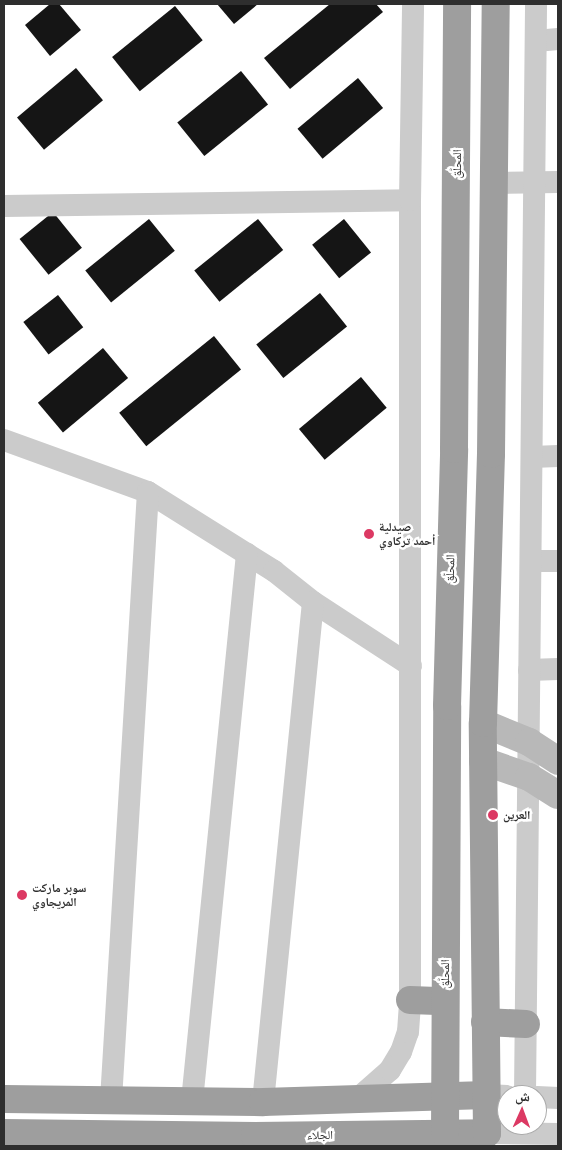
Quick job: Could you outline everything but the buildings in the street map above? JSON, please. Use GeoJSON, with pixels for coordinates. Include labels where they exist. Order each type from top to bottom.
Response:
{"type":"FeatureCollection","features":[{"type":"Feature","properties":{"kind":"highway","name":"المحلّق"},"geometry":{"type":"LineString","coordinates":[[445,1134],[444,1001],[457,4]]}},
{"type":"Feature","properties":{"kind":"highway"},"geometry":{"type":"LineString","coordinates":[[487,1133],[496,1096],[485,1022],[483,723],[496,183],[496,4]]}},
{"type":"Feature","properties":{"kind":"highway"},"geometry":{"type":"LineString","coordinates":[[410,1000],[444,1001]]}},
{"type":"Feature","properties":{"kind":"highway"},"geometry":{"type":"LineString","coordinates":[[485,1022],[526,1024]]}},
{"type":"Feature","properties":{"kind":"highway"},"geometry":{"type":"LineString","coordinates":[[4,1099],[263,1102],[356,1100],[445,1095],[496,1096]]}},
{"type":"Feature","properties":{"kind":"highway","name":"الجلاء"},"geometry":{"type":"LineString","coordinates":[[4,1133],[107,1140],[254,1141],[333,1140],[487,1133]]}},
{"type":"Feature","properties":{"kind":"main road"},"geometry":{"type":"LineString","coordinates":[[483,723],[529,742],[558,761]]}},
{"type":"Feature","properties":{"kind":"main road"},"geometry":{"type":"LineString","coordinates":[[483,761],[529,777],[558,795]]}},
{"type":"Feature","properties":{"kind":"street"},"geometry":{"type":"LineString","coordinates":[[356,1100],[390,1070],[401,1052],[408,1032],[410,1000],[410,200],[413,4]]}},
{"type":"Feature","properties":{"kind":"street"},"geometry":{"type":"LineString","coordinates":[[524,1085],[536,4]]}},
{"type":"Feature","properties":{"kind":"street"},"geometry":{"type":"LineString","coordinates":[[536,41],[558,39]]}},
{"type":"Feature","properties":{"kind":"street"},"geometry":{"type":"LineString","coordinates":[[496,183],[534,184],[558,182]]}},
{"type":"Feature","properties":{"kind":"street"},"geometry":{"type":"LineString","coordinates":[[4,206],[410,200]]}},
{"type":"Feature","properties":{"kind":"street"},"geometry":{"type":"LineString","coordinates":[[4,440],[148,492],[247,554],[313,602],[411,666]]}},
{"type":"Feature","properties":{"kind":"street"},"geometry":{"type":"LineString","coordinates":[[532,457],[558,456]]}},
{"type":"Feature","properties":{"kind":"street"},"geometry":{"type":"LineString","coordinates":[[111,1100],[148,492]]}},
{"type":"Feature","properties":{"kind":"street"},"geometry":{"type":"LineString","coordinates":[[192,1101],[247,554]]}},
{"type":"Feature","properties":{"kind":"street"},"geometry":{"type":"LineString","coordinates":[[531,561],[558,561]]}},
{"type":"Feature","properties":{"kind":"street"},"geometry":{"type":"LineString","coordinates":[[263,1102],[313,602]]}},
{"type":"Feature","properties":{"kind":"street"},"geometry":{"type":"LineString","coordinates":[[529,670],[558,669]]}},
{"type":"Feature","properties":{"kind":"street"},"geometry":{"type":"LineString","coordinates":[[487,1133],[497,1134]]}},
{"type":"Feature","properties":{"kind":"place","name":"صيدلية أحمد تركاوي"},"geometry":{"type":"Point","coordinates":[369,534]}},
{"type":"Feature","properties":{"kind":"place","name":"العرين"},"geometry":{"type":"Point","coordinates":[493,815]}},
{"type":"Feature","properties":{"kind":"place","name":"سوبر ماركت المريجاوي"},"geometry":{"type":"Point","coordinates":[22,895]}}]}
